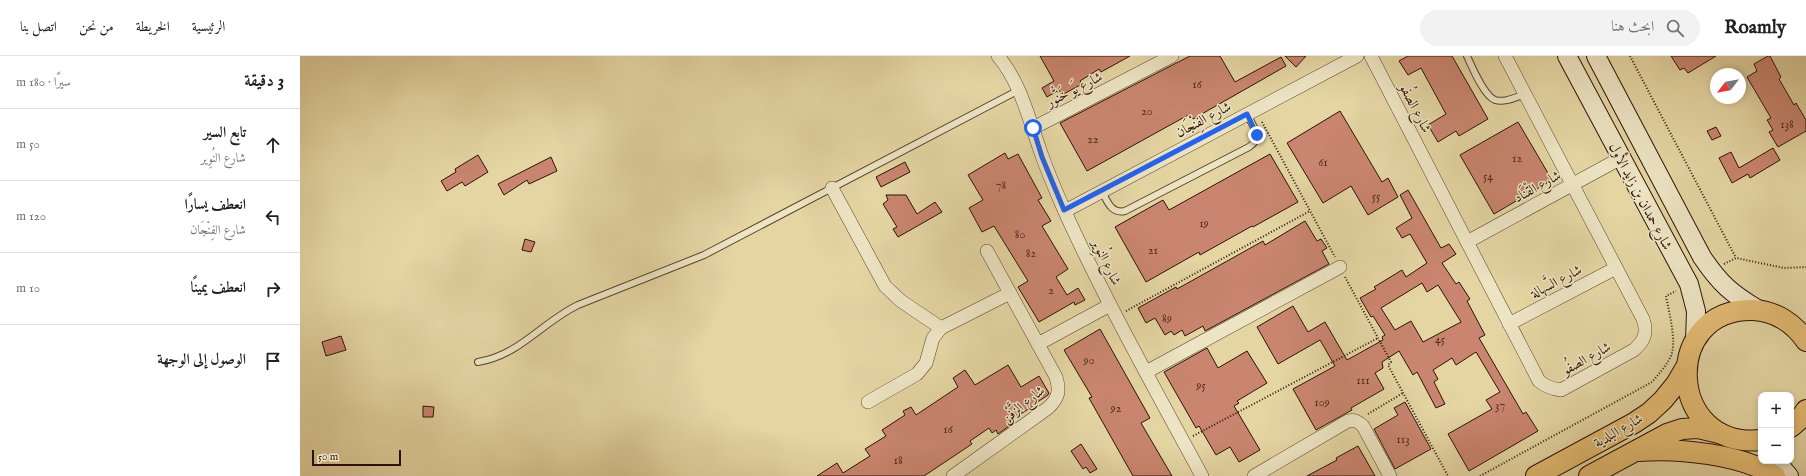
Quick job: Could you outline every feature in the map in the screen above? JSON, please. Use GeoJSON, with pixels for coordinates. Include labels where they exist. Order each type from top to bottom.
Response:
{"type":"FeatureCollection","features":[{"type":"Feature","properties":{"kind":"main road","name":"شارع حمدان بن زايد الأول"},"geometry":{"type":"LineString","coordinates":[[1567,56],[1689,284],[1696,312],[1695,341]]}},
{"type":"Feature","properties":{"kind":"main road","name":"شارع حمدان بن زايد الأول"},"geometry":{"type":"LineString","coordinates":[[1596,56],[1706,262],[1724,286],[1737,297],[1759,310]]}},
{"type":"Feature","properties":{"kind":"main road"},"geometry":{"type":"LineString","coordinates":[[1722,434],[1706,422],[1694,406],[1687,387],[1686,367],[1689,354],[1695,341],[1704,329],[1716,320],[1730,313],[1744,310],[1759,310],[1786,320],[1800,332],[1806,341]]}},
{"type":"Feature","properties":{"kind":"main road"},"geometry":{"type":"LineString","coordinates":[[1786,320],[1806,322]]}},
{"type":"Feature","properties":{"kind":"main road","name":"شارع البلدية"},"geometry":{"type":"LineString","coordinates":[[1536,476],[1634,423],[1649,413],[1667,395],[1686,367]]}},
{"type":"Feature","properties":{"kind":"main road"},"geometry":{"type":"LineString","coordinates":[[1794,424],[1799,420],[1806,410]]}},
{"type":"Feature","properties":{"kind":"main road","name":"شارع البلدية"},"geometry":{"type":"LineString","coordinates":[[1589,476],[1667,434],[1682,429],[1698,428],[1756,443]]}},
{"type":"Feature","properties":{"kind":"main road"},"geometry":{"type":"LineString","coordinates":[[1634,451],[1656,450],[1695,452],[1754,466],[1775,476]]}},
{"type":"Feature","properties":{"kind":"main road"},"geometry":{"type":"LineString","coordinates":[[1779,464],[1789,476]]}},
{"type":"Feature","properties":{"kind":"street","name":"شارع النُوِير"},"geometry":{"type":"LineString","coordinates":[[998,56],[1009,71],[1018,90],[1033,128],[1042,157],[1064,210],[1113,311],[1202,476]]}},
{"type":"Feature","properties":{"kind":"street","name":"شارع يَو خَنُّور"},"geometry":{"type":"LineString","coordinates":[[1033,128],[1172,56]]}},
{"type":"Feature","properties":{"kind":"street","name":"شارع الفِنْجَان"},"geometry":{"type":"LineString","coordinates":[[1064,210],[1357,56]]}},
{"type":"Feature","properties":{"kind":"street","name":"شارع الصفُو"},"geometry":{"type":"LineString","coordinates":[[1371,56],[1539,381],[1553,390],[1561,390],[1634,350],[1642,343],[1646,335],[1646,326],[1644,319],[1505,56]]}},
{"type":"Feature","properties":{"kind":"street","name":"شارع القْنَاد"},"geometry":{"type":"LineString","coordinates":[[1467,242],[1621,158]]}},
{"type":"Feature","properties":{"kind":"street"},"geometry":{"type":"LineString","coordinates":[[832,188],[885,286],[901,301],[941,328]]}},
{"type":"Feature","properties":{"kind":"street","name":"شارع الزَّفْن"},"geometry":{"type":"LineString","coordinates":[[953,476],[1054,402],[1058,394],[1059,386],[1038,344],[987,251]]}},
{"type":"Feature","properties":{"kind":"street"},"geometry":{"type":"LineString","coordinates":[[1146,372],[1340,267]]}},
{"type":"Feature","properties":{"kind":"street","name":"شارع السَّهالة"},"geometry":{"type":"LineString","coordinates":[[1509,324],[1616,268]]}},
{"type":"Feature","properties":{"kind":"street"},"geometry":{"type":"LineString","coordinates":[[868,402],[917,374],[926,363],[933,338],[941,328],[1010,293]]}},
{"type":"Feature","properties":{"kind":"street"},"geometry":{"type":"LineString","coordinates":[[1038,344],[1113,311]]}},
{"type":"Feature","properties":{"kind":"street"},"geometry":{"type":"LineString","coordinates":[[1254,476],[1348,421],[1356,421],[1362,426],[1390,476]]}},
{"type":"Feature","properties":{"kind":"lane"},"geometry":{"type":"LineString","coordinates":[[1467,56],[1488,95],[1495,100],[1507,101],[1526,94]]}},
{"type":"Feature","properties":{"kind":"lane"},"geometry":{"type":"LineString","coordinates":[[478,362],[491,360],[512,351],[561,314],[578,305],[704,255],[1018,90]]}},
{"type":"Feature","properties":{"kind":"lane"},"geometry":{"type":"LineString","coordinates":[[1102,191],[1112,208],[1116,211],[1125,211],[1249,147],[1256,140],[1257,135],[1251,112]]}},
{"type":"Feature","properties":{"kind":"path"},"geometry":{"type":"LineString","coordinates":[[1630,56],[1736,258]]}},
{"type":"Feature","properties":{"kind":"path"},"geometry":{"type":"LineString","coordinates":[[1251,112],[1310,211],[1391,362],[1388,365],[1448,476]]}},
{"type":"Feature","properties":{"kind":"path"},"geometry":{"type":"LineString","coordinates":[[1113,311],[1310,211]]}},
{"type":"Feature","properties":{"kind":"path"},"geometry":{"type":"LineString","coordinates":[[1183,441],[1378,338]]}},
{"type":"Feature","properties":{"kind":"path"},"geometry":{"type":"LineString","coordinates":[[1356,421],[1403,393]]}},
{"type":"Feature","properties":{"kind":"building"},"geometry":{"type":"Polygon","coordinates":[[[1040,56],[1130,56],[1101,72],[1099,69],[1080,81],[1082,84],[1062,95],[1059,90],[1047,97],[1042,88],[1054,81],[1040,56]]]}},
{"type":"Feature","properties":{"kind":"building"},"geometry":{"type":"Polygon","coordinates":[[[1190,56],[1220,56],[1235,82],[1281,57],[1286,66],[1193,119],[1190,114],[1087,171],[1060,123],[1190,56]]]}},
{"type":"Feature","properties":{"kind":"building"},"geometry":{"type":"Polygon","coordinates":[[[1285,56],[1306,56],[1296,67],[1285,56]]]}},
{"type":"Feature","properties":{"kind":"building"},"geometry":{"type":"Polygon","coordinates":[[[1408,56],[1452,56],[1488,119],[1459,136],[1456,131],[1438,142],[1428,125],[1446,114],[1421,68],[1408,75],[1399,61],[1408,56]]]}},
{"type":"Feature","properties":{"kind":"building"},"geometry":{"type":"Polygon","coordinates":[[[1671,56],[1716,56],[1688,73],[1684,68],[1680,70],[1671,56]]]}},
{"type":"Feature","properties":{"kind":"building"},"geometry":{"type":"Polygon","coordinates":[[[1770,56],[1781,77],[1779,79],[1794,105],[1796,103],[1806,120],[1806,131],[1778,147],[1769,132],[1773,130],[1767,120],[1771,118],[1747,77],[1757,71],[1754,64],[1770,56]]]}},
{"type":"Feature","properties":{"kind":"building"},"geometry":{"type":"Polygon","coordinates":[[[1340,111],[1382,182],[1388,178],[1398,197],[1368,215],[1351,186],[1323,203],[1287,143],[1340,111]]]}},
{"type":"Feature","properties":{"kind":"building"},"geometry":{"type":"Polygon","coordinates":[[[1518,122],[1552,180],[1494,214],[1460,155],[1518,122]]]}},
{"type":"Feature","properties":{"kind":"building"},"geometry":{"type":"Polygon","coordinates":[[[1716,127],[1721,136],[1712,140],[1707,131],[1716,127]]]}},
{"type":"Feature","properties":{"kind":"building"},"geometry":{"type":"Polygon","coordinates":[[[1773,148],[1780,160],[1750,178],[1748,174],[1732,183],[1719,158],[1731,152],[1739,168],[1773,148]]]}},
{"type":"Feature","properties":{"kind":"building"},"geometry":{"type":"Polygon","coordinates":[[[1005,153],[1008,159],[1018,154],[1042,198],[1038,200],[1051,221],[1042,226],[1068,269],[1056,277],[1067,295],[1078,288],[1085,300],[1075,305],[1074,302],[1039,322],[1018,287],[1028,281],[994,226],[982,232],[969,208],[983,200],[968,175],[1005,153]]]}},
{"type":"Feature","properties":{"kind":"building"},"geometry":{"type":"Polygon","coordinates":[[[1270,154],[1298,202],[1200,255],[1199,252],[1146,282],[1115,227],[1163,200],[1169,210],[1270,154]]]}},
{"type":"Feature","properties":{"kind":"building"},"geometry":{"type":"Polygon","coordinates":[[[478,155],[488,172],[465,186],[462,182],[447,191],[441,181],[456,172],[455,169],[478,155]]]}},
{"type":"Feature","properties":{"kind":"building"},"geometry":{"type":"Polygon","coordinates":[[[551,157],[557,171],[529,184],[527,180],[504,195],[498,184],[551,157]]]}},
{"type":"Feature","properties":{"kind":"building"},"geometry":{"type":"Polygon","coordinates":[[[905,162],[910,172],[881,187],[876,177],[905,162]]]}},
{"type":"Feature","properties":{"kind":"building"},"geometry":{"type":"Polygon","coordinates":[[[1408,190],[1441,248],[1449,244],[1456,254],[1442,263],[1456,284],[1459,282],[1470,299],[1467,301],[1485,335],[1479,338],[1523,414],[1526,412],[1538,431],[1469,471],[1448,434],[1492,409],[1486,400],[1500,392],[1476,352],[1456,365],[1452,358],[1433,370],[1438,379],[1434,382],[1445,404],[1436,408],[1417,372],[1413,375],[1399,351],[1382,362],[1383,368],[1375,373],[1384,389],[1351,408],[1352,410],[1316,430],[1293,389],[1335,366],[1320,340],[1278,364],[1257,327],[1293,306],[1308,332],[1325,322],[1347,360],[1383,340],[1382,337],[1385,335],[1373,316],[1371,317],[1360,298],[1376,289],[1374,287],[1402,270],[1406,277],[1427,263],[1410,234],[1402,238],[1396,228],[1412,218],[1400,195],[1408,190]],[[1422,283],[1381,308],[1395,330],[1411,321],[1423,342],[1461,322],[1438,285],[1427,292],[1422,283]]]}},
{"type":"Feature","properties":{"kind":"building"},"geometry":{"type":"Polygon","coordinates":[[[886,195],[906,195],[917,214],[935,202],[942,212],[898,237],[893,229],[897,227],[883,204],[888,200],[886,195]]]}},
{"type":"Feature","properties":{"kind":"building"},"geometry":{"type":"Polygon","coordinates":[[[1305,221],[1317,241],[1321,239],[1327,248],[1322,251],[1329,264],[1205,331],[1203,326],[1185,336],[1182,330],[1174,335],[1171,331],[1165,335],[1155,318],[1146,323],[1138,308],[1176,287],[1177,289],[1263,241],[1265,245],[1305,221]]]}},
{"type":"Feature","properties":{"kind":"building"},"geometry":{"type":"Polygon","coordinates":[[[525,239],[535,242],[531,252],[522,250],[525,239]]]}},
{"type":"Feature","properties":{"kind":"building"},"geometry":{"type":"Polygon","coordinates":[[[1100,329],[1150,418],[1141,423],[1172,476],[1133,476],[1089,398],[1092,397],[1064,350],[1100,329]]]}},
{"type":"Feature","properties":{"kind":"building"},"geometry":{"type":"Polygon","coordinates":[[[341,336],[346,350],[326,356],[322,342],[341,336]]]}},
{"type":"Feature","properties":{"kind":"building"},"geometry":{"type":"Polygon","coordinates":[[[1207,348],[1218,368],[1247,351],[1267,383],[1237,401],[1239,403],[1234,406],[1260,450],[1239,462],[1230,447],[1216,455],[1199,426],[1196,428],[1164,372],[1207,348]]]}},
{"type":"Feature","properties":{"kind":"building"},"geometry":{"type":"Polygon","coordinates":[[[1008,365],[1021,387],[1039,376],[1049,393],[1033,406],[1010,421],[1012,424],[998,434],[996,430],[992,433],[989,428],[970,441],[972,444],[924,476],[817,476],[837,463],[843,473],[870,456],[865,449],[886,436],[882,430],[905,415],[903,411],[911,407],[916,415],[958,387],[953,378],[965,370],[975,385],[1008,365]]]}},
{"type":"Feature","properties":{"kind":"building"},"geometry":{"type":"Polygon","coordinates":[[[1405,402],[1431,449],[1395,469],[1374,429],[1398,415],[1394,408],[1405,402]]]}},
{"type":"Feature","properties":{"kind":"building"},"geometry":{"type":"Polygon","coordinates":[[[423,406],[434,407],[433,417],[423,417],[423,406]]]}},
{"type":"Feature","properties":{"kind":"building"},"geometry":{"type":"Polygon","coordinates":[[[1081,444],[1097,469],[1090,473],[1086,467],[1083,469],[1071,451],[1081,444]]]}},
{"type":"Feature","properties":{"kind":"building"},"geometry":{"type":"Polygon","coordinates":[[[1358,446],[1375,476],[1307,476],[1337,460],[1336,458],[1358,446]]]}},
{"type":"Feature","properties":{"kind":"route"},"geometry":{"type":"LineString","coordinates":[[1033,128],[1042,157],[1064,210],[1247,114],[1256,130],[1257,135]]}}]}
